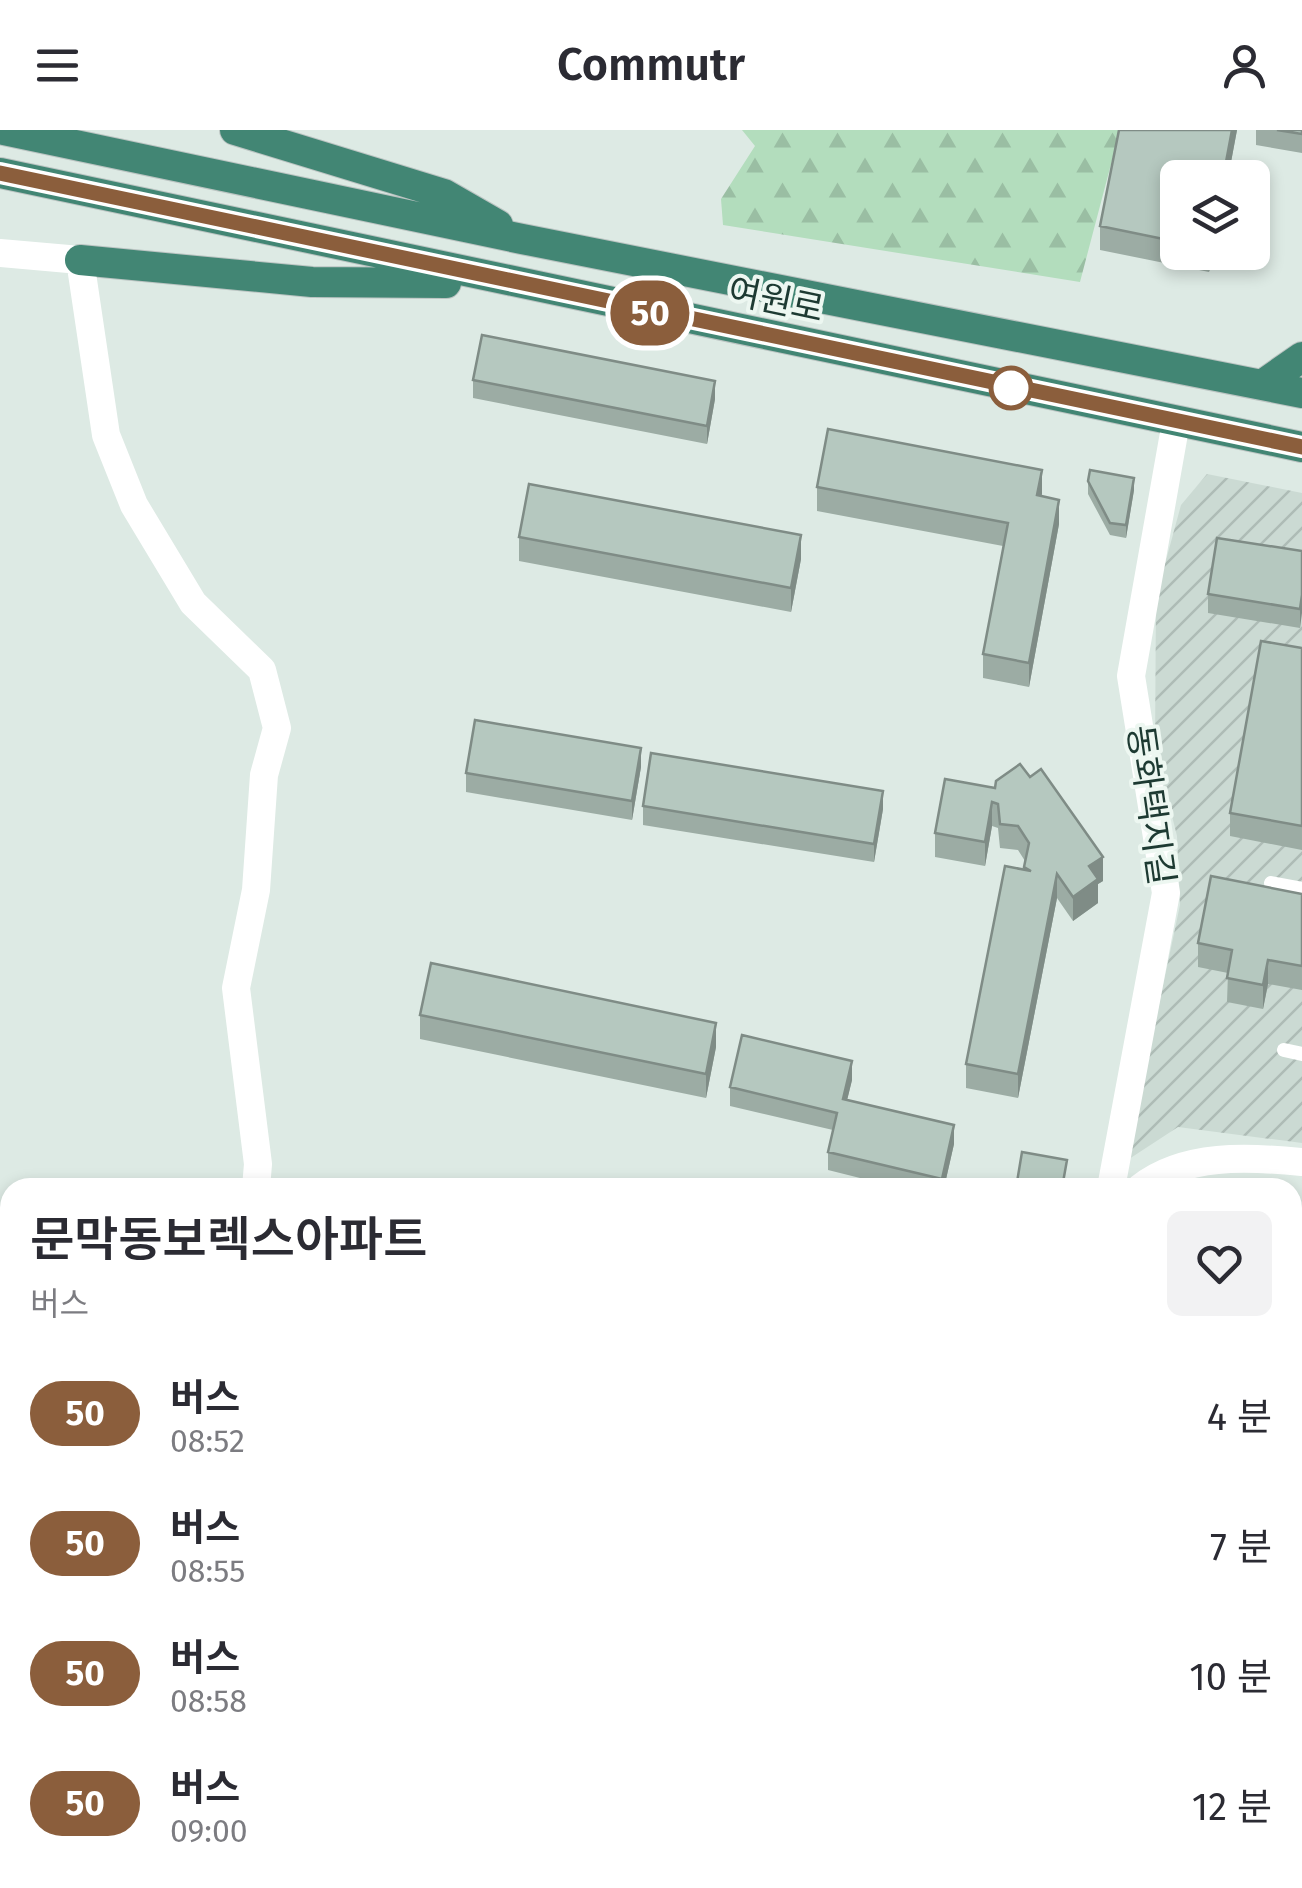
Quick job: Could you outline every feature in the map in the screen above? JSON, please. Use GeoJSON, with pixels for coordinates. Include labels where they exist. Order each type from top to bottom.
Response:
{"type":"FeatureCollection","features":[{"type":"Feature","properties":{"kind":"highway","name":"여원로"},"geometry":{"type":"LineString","coordinates":[[4,130],[522,239],[1302,392]]}},
{"type":"Feature","properties":{"kind":"highway"},"geometry":{"type":"LineString","coordinates":[[235,130],[444,194],[522,239]]}},
{"type":"Feature","properties":{"kind":"highway","name":"여원로"},"geometry":{"type":"LineString","coordinates":[[0,173],[506,283],[1302,447]]}},
{"type":"Feature","properties":{"kind":"highway"},"geometry":{"type":"LineString","coordinates":[[80,260],[312,282],[506,283]]}},
{"type":"Feature","properties":{"kind":"highway"},"geometry":{"type":"LineString","coordinates":[[1262,385],[1302,356]]}},
{"type":"Feature","properties":{"kind":"highway"},"geometry":{"type":"LineString","coordinates":[[1176,422],[1184,371]]}},
{"type":"Feature","properties":{"kind":"street"},"geometry":{"type":"LineString","coordinates":[[0,253],[80,260],[106,436],[134,505],[193,603],[262,670],[276,728],[264,775],[256,890],[236,988],[257,1178]]}},
{"type":"Feature","properties":{"kind":"street","name":"동화택지길"},"geometry":{"type":"LineString","coordinates":[[1113,1178],[1166,892],[1131,676],[1176,422]]}},
{"type":"Feature","properties":{"kind":"street"},"geometry":{"type":"LineString","coordinates":[[1153,1178],[1219,1158],[1302,1162]]}},
{"type":"Feature","properties":{"kind":"lane"},"geometry":{"type":"LineString","coordinates":[[1271,883],[1302,888]]}},
{"type":"Feature","properties":{"kind":"lane"},"geometry":{"type":"LineString","coordinates":[[1284,1050],[1302,1054]]}},
{"type":"Feature","properties":{"kind":"shaded area"},"geometry":{"type":"Polygon","coordinates":[[[1207,474],[1302,493],[1302,1143],[1178,1127],[1126,1161],[1180,905],[1177,836],[1155,748],[1156,597],[1181,505],[1207,474]]]}},
{"type":"Feature","properties":{"kind":"green space"},"geometry":{"type":"Polygon","coordinates":[[[742,130],[1120,130],[1080,282],[723,225],[721,199],[755,146],[742,130]]]}},
{"type":"Feature","properties":{"kind":"building"},"geometry":{"type":"Polygon","coordinates":[[[1119,130],[1232,130],[1226,160],[1160,160],[1160,238],[1100,226],[1119,130]]]}},
{"type":"Feature","properties":{"kind":"building"},"geometry":{"type":"Polygon","coordinates":[[[482,335],[715,381],[707,426],[473,380],[482,335]]]}},
{"type":"Feature","properties":{"kind":"building"},"geometry":{"type":"Polygon","coordinates":[[[828,429],[1042,470],[1037,495],[1059,500],[1029,663],[983,654],[1008,523],[817,487],[828,429]]]}},
{"type":"Feature","properties":{"kind":"building"},"geometry":{"type":"Polygon","coordinates":[[[1090,470],[1134,478],[1126,525],[1110,523],[1088,481],[1090,470]]]}},
{"type":"Feature","properties":{"kind":"building"},"geometry":{"type":"Polygon","coordinates":[[[529,484],[801,535],[791,588],[519,537],[529,484]]]}},
{"type":"Feature","properties":{"kind":"building"},"geometry":{"type":"Polygon","coordinates":[[[1217,538],[1302,551],[1300,609],[1208,594],[1217,538]]]}},
{"type":"Feature","properties":{"kind":"building"},"geometry":{"type":"Polygon","coordinates":[[[1261,641],[1302,648],[1302,826],[1230,813],[1261,641]]]}},
{"type":"Feature","properties":{"kind":"building"},"geometry":{"type":"Polygon","coordinates":[[[475,720],[641,748],[632,801],[466,773],[475,720]]]}},
{"type":"Feature","properties":{"kind":"building"},"geometry":{"type":"Polygon","coordinates":[[[651,753],[883,791],[874,844],[643,806],[651,753]]]}},
{"type":"Feature","properties":{"kind":"building"},"geometry":{"type":"Polygon","coordinates":[[[1020,764],[1030,777],[1041,769],[1103,857],[1089,866],[1098,879],[1073,897],[1057,874],[1018,1074],[966,1064],[1005,866],[1031,871],[1024,867],[1029,843],[1018,826],[1000,824],[998,804],[992,802],[985,842],[935,833],[945,779],[995,788],[996,781],[1020,764]]]}},
{"type":"Feature","properties":{"kind":"building"},"geometry":{"type":"Polygon","coordinates":[[[1211,876],[1302,894],[1302,966],[1268,960],[1263,985],[1227,978],[1232,950],[1198,943],[1211,876]]]}},
{"type":"Feature","properties":{"kind":"building"},"geometry":{"type":"Polygon","coordinates":[[[431,963],[716,1023],[706,1074],[420,1015],[431,963]]]}},
{"type":"Feature","properties":{"kind":"building"},"geometry":{"type":"Polygon","coordinates":[[[742,1035],[852,1061],[843,1099],[954,1125],[942,1178],[828,1152],[837,1113],[730,1087],[742,1035]]]}},
{"type":"Feature","properties":{"kind":"building"},"geometry":{"type":"Polygon","coordinates":[[[1022,1152],[1067,1160],[1064,1178],[1018,1178],[1022,1152]]]}},
{"type":"Feature","properties":{"kind":"bus line","name":"50"},"geometry":{"type":"LineString","coordinates":[[0,173],[506,283],[1302,447]]}}]}
